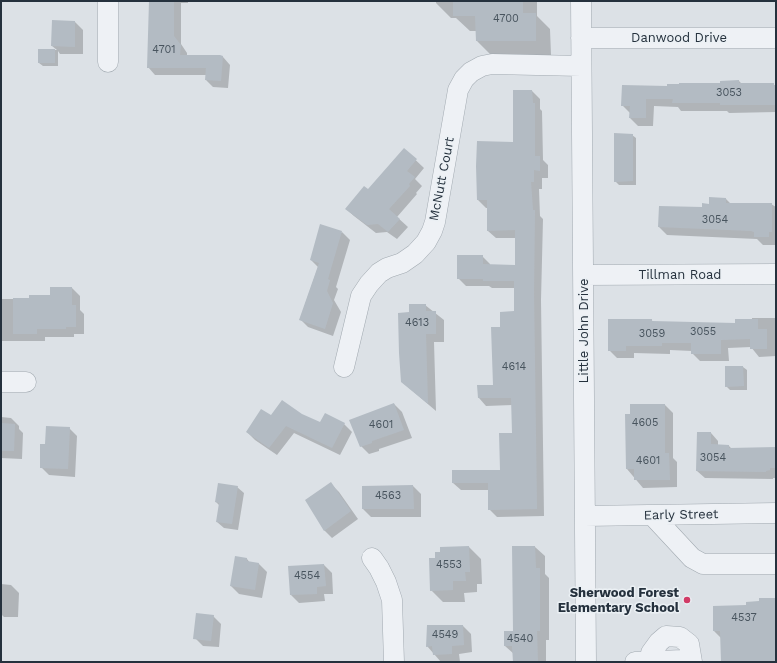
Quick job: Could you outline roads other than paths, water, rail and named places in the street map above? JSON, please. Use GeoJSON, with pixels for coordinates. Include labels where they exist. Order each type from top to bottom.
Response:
{"type":"FeatureCollection","features":[{"type":"Feature","properties":{"kind":"street"},"geometry":{"type":"LineString","coordinates":[[108,1],[108,62]]}},
{"type":"Feature","properties":{"kind":"street","name":"Little John Drive"},"geometry":{"type":"LineString","coordinates":[[581,1],[586,662]]}},
{"type":"Feature","properties":{"kind":"street","name":"Danwood Drive"},"geometry":{"type":"LineString","coordinates":[[581,38],[776,38]]}},
{"type":"Feature","properties":{"kind":"street","name":"McNutt Court"},"geometry":{"type":"LineString","coordinates":[[344,367],[361,296],[379,273],[387,268],[402,263],[415,254],[426,242],[432,231],[435,222],[458,90],[464,79],[471,72],[482,66],[492,64],[581,66]]}},
{"type":"Feature","properties":{"kind":"street","name":"Tillman Road"},"geometry":{"type":"LineString","coordinates":[[583,275],[776,274]]}},
{"type":"Feature","properties":{"kind":"street"},"geometry":{"type":"LineString","coordinates":[[1,382],[26,382]]}},
{"type":"Feature","properties":{"kind":"street","name":"Early Street"},"geometry":{"type":"LineString","coordinates":[[585,516],[776,513]]}},
{"type":"Feature","properties":{"kind":"street"},"geometry":{"type":"LineString","coordinates":[[652,515],[692,558],[703,564],[776,564]]}},
{"type":"Feature","properties":{"kind":"street"},"geometry":{"type":"LineString","coordinates":[[372,558],[386,582],[392,600],[394,662]]}},
{"type":"Feature","properties":{"kind":"street"},"geometry":{"type":"LineString","coordinates":[[641,662],[666,636],[680,637],[689,644],[692,662]]}},
{"type":"Feature","properties":{"kind":"street"},"geometry":{"type":"LineString","coordinates":[[641,662],[683,660],[688,662]]}},
{"type":"Feature","properties":{"kind":"place","name":"Sherwood Forest Elementary School"},"geometry":{"type":"Point","coordinates":[687,600]}}]}
